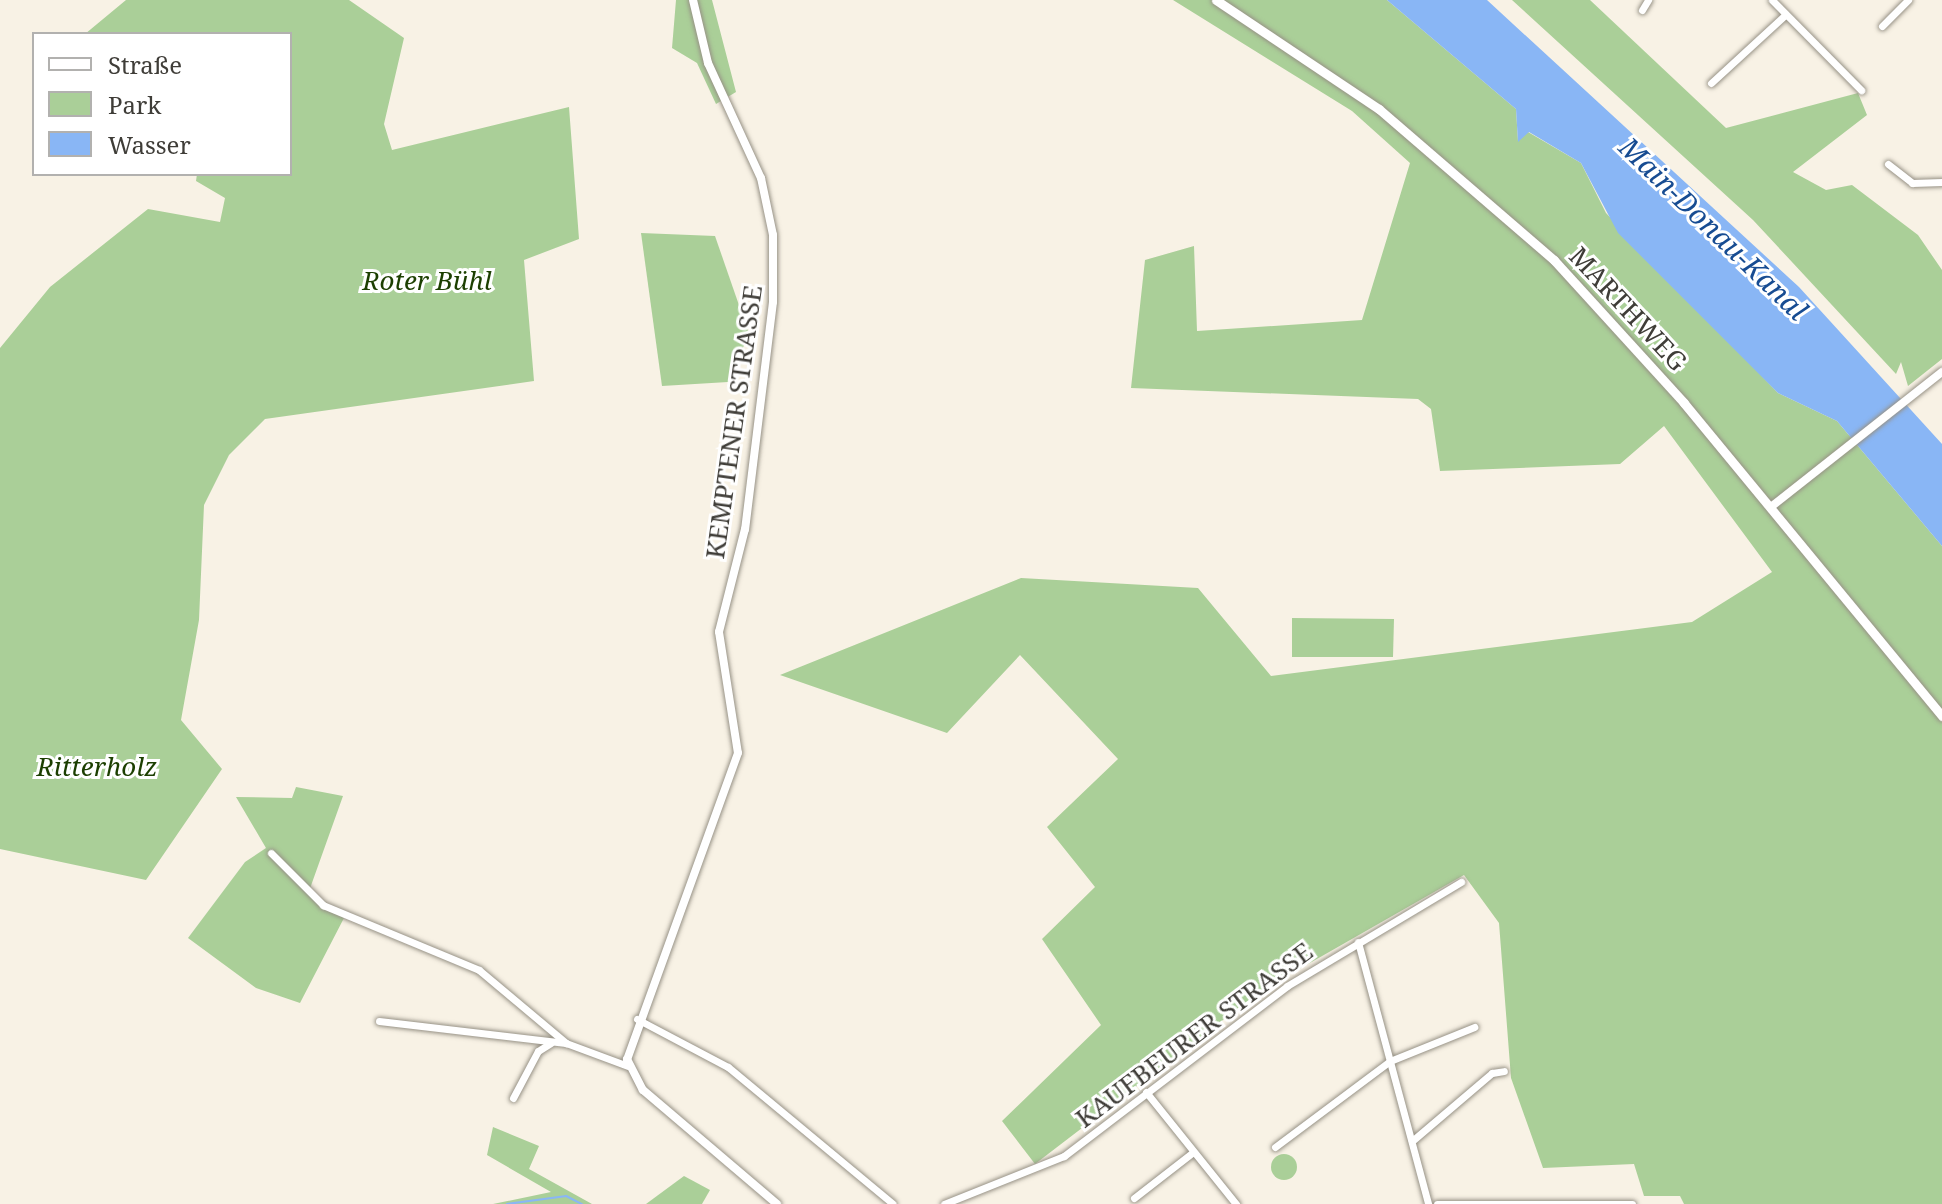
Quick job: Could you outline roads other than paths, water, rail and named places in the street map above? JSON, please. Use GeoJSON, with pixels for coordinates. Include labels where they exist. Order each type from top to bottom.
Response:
{"type":"FeatureCollection","features":[{"type":"Feature","properties":{"kind":"main road","name":"MARTHWEG"},"geometry":{"type":"LineString","coordinates":[[1216,0],[1379,109],[1496,205],[1622,331],[1942,716]]}},
{"type":"Feature","properties":{"kind":"street","name":"KEMPTENER STRASSE"},"geometry":{"type":"LineString","coordinates":[[628,1066],[637,1019],[738,753],[719,632],[745,529],[774,289],[761,178],[710,70],[693,0]]}},
{"type":"Feature","properties":{"kind":"street"},"geometry":{"type":"LineString","coordinates":[[1642,10],[1648,0]]}},
{"type":"Feature","properties":{"kind":"street"},"geometry":{"type":"LineString","coordinates":[[1772,0],[1861,90]]}},
{"type":"Feature","properties":{"kind":"street"},"geometry":{"type":"LineString","coordinates":[[1882,26],[1908,0]]}},
{"type":"Feature","properties":{"kind":"street"},"geometry":{"type":"LineString","coordinates":[[1711,83],[1785,15]]}},
{"type":"Feature","properties":{"kind":"street"},"geometry":{"type":"LineString","coordinates":[[1888,164],[1912,183],[1942,182]]}},
{"type":"Feature","properties":{"kind":"street"},"geometry":{"type":"LineString","coordinates":[[1771,507],[1942,372]]}},
{"type":"Feature","properties":{"kind":"street"},"geometry":{"type":"LineString","coordinates":[[271,853],[323,905],[479,970],[566,1043]]}},
{"type":"Feature","properties":{"kind":"street","name":"KAUFBEURER STRASSE"},"geometry":{"type":"LineString","coordinates":[[944,1204],[971,1197],[1064,1156],[1146,1092],[1358,942],[1461,882]]}},
{"type":"Feature","properties":{"kind":"street"},"geometry":{"type":"LineString","coordinates":[[1358,942],[1428,1204]]}},
{"type":"Feature","properties":{"kind":"street"},"geometry":{"type":"LineString","coordinates":[[637,1019],[728,1067],[893,1204]]}},
{"type":"Feature","properties":{"kind":"street"},"geometry":{"type":"LineString","coordinates":[[379,1021],[566,1043],[628,1066],[658,1104],[777,1204]]}},
{"type":"Feature","properties":{"kind":"street"},"geometry":{"type":"LineString","coordinates":[[1275,1147],[1390,1061],[1474,1027]]}},
{"type":"Feature","properties":{"kind":"street"},"geometry":{"type":"LineString","coordinates":[[513,1098],[538,1051],[553,1042]]}},
{"type":"Feature","properties":{"kind":"street"},"geometry":{"type":"LineString","coordinates":[[1412,1141],[1492,1073],[1504,1071]]}},
{"type":"Feature","properties":{"kind":"street"},"geometry":{"type":"LineString","coordinates":[[1146,1092],[1236,1204]]}},
{"type":"Feature","properties":{"kind":"street"},"geometry":{"type":"LineString","coordinates":[[1134,1198],[1193,1152]]}},
{"type":"Feature","properties":{"kind":"street"},"geometry":{"type":"LineString","coordinates":[[971,1197],[977,1204]]}},
{"type":"Feature","properties":{"kind":"street"},"geometry":{"type":"LineString","coordinates":[[1437,1204],[1632,1204]]}},
{"type":"Feature","properties":{"kind":"water","name":"Main-Donau-Kanal"},"geometry":{"type":"Polygon","coordinates":[[[1387,0],[1487,0],[1799,287],[1942,444],[1942,546],[1837,421],[1778,393],[1618,233],[1581,163],[1529,132],[1518,142],[1516,109],[1387,0]]]}},
{"type":"Feature","properties":{"kind":"waterway"},"geometry":{"type":"LineString","coordinates":[[507,1204],[566,1196],[582,1204]]}},
{"type":"Feature","properties":{"kind":"park label","name":"Roter Bühl"},"geometry":{"type":"Point","coordinates":[427,281]}},
{"type":"Feature","properties":{"kind":"park label","name":"Ritterholz"},"geometry":{"type":"Point","coordinates":[97,767]}}]}
